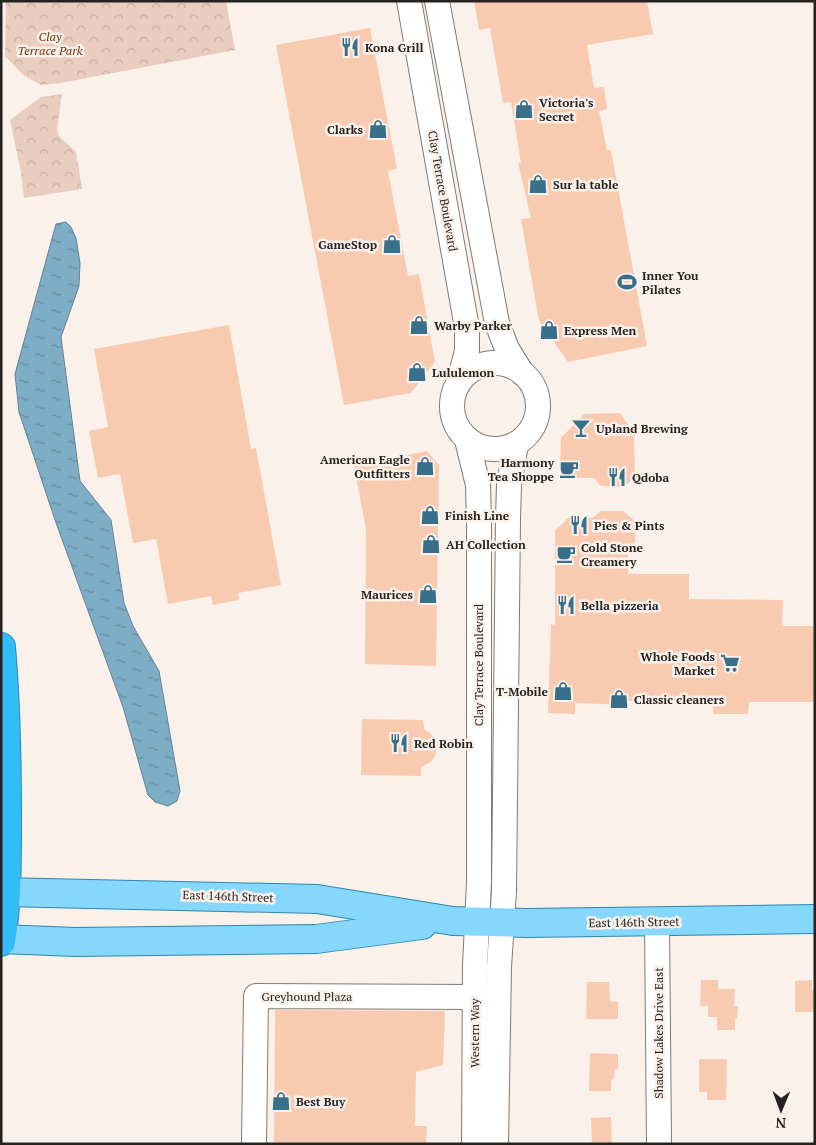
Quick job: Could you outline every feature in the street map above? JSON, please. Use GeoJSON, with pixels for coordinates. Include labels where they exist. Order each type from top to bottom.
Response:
{"type":"FeatureCollection","features":[{"type":"Feature","properties":{"kind":"highway"},"geometry":{"type":"LineString","coordinates":[[1,647],[7,736],[4,892],[1,940]]}},
{"type":"Feature","properties":{"kind":"main road","name":"East 146th Street"},"geometry":{"type":"LineString","coordinates":[[4,892],[317,899],[477,922]]}},
{"type":"Feature","properties":{"kind":"main road","name":"East 146th Street"},"geometry":{"type":"LineString","coordinates":[[1,940],[74,942],[316,939],[477,922],[815,920]]}},
{"type":"Feature","properties":{"kind":"street","name":"Clay Terrace Boulevard"},"geometry":{"type":"LineString","coordinates":[[409,1],[467,328],[467,351],[459,381]]}},
{"type":"Feature","properties":{"kind":"street"},"geometry":{"type":"LineString","coordinates":[[438,1],[497,323],[507,349],[522,373],[534,386],[537,395],[538,414],[530,431],[516,444],[506,448],[491,449],[476,445],[467,440],[455,424],[452,413],[451,401],[459,381],[466,374],[484,364],[504,364],[522,373]]}},
{"type":"Feature","properties":{"kind":"street","name":"Clay Terrace Boulevard"},"geometry":{"type":"LineString","coordinates":[[467,440],[478,485],[479,882],[477,922]]}},
{"type":"Feature","properties":{"kind":"street"},"geometry":{"type":"LineString","coordinates":[[477,922],[506,728],[509,485],[516,444]]}},
{"type":"Feature","properties":{"kind":"street"},"geometry":{"type":"LineString","coordinates":[[478,567],[491,638],[491,714],[496,722],[506,728]]}},
{"type":"Feature","properties":{"kind":"street","name":"Western Way"},"geometry":{"type":"LineString","coordinates":[[474,1144],[474,997],[477,922]]}},
{"type":"Feature","properties":{"kind":"street","name":"Western Way"},"geometry":{"type":"LineString","coordinates":[[477,922],[499,967],[496,1144]]}},
{"type":"Feature","properties":{"kind":"street","name":"Shadow Lakes Drive East"},"geometry":{"type":"LineString","coordinates":[[657,922],[658,1144]]}},
{"type":"Feature","properties":{"kind":"street","name":"Greyhound Plaza"},"geometry":{"type":"LineString","coordinates":[[254,1144],[256,996],[474,997]]}},
{"type":"Feature","properties":{"kind":"green space","name":"Clay Terrace Park"},"geometry":{"type":"Polygon","coordinates":[[[6,1],[226,1],[235,50],[41,85],[23,75],[5,56],[6,1]]]}},
{"type":"Feature","properties":{"kind":"green space"},"geometry":{"type":"Polygon","coordinates":[[[62,94],[57,129],[59,136],[76,152],[82,189],[24,198],[21,172],[10,120],[41,97],[62,94]]]}},
{"type":"Feature","properties":{"kind":"water"},"geometry":{"type":"Polygon","coordinates":[[[66,222],[71,227],[76,238],[80,263],[79,286],[61,337],[80,481],[111,520],[124,603],[133,626],[159,671],[180,791],[177,801],[168,806],[155,802],[148,795],[123,707],[55,520],[19,412],[15,374],[56,224],[66,222]]]}},
{"type":"Feature","properties":{"kind":"building"},"geometry":{"type":"Polygon","coordinates":[[[474,1],[647,1],[653,34],[587,45],[594,88],[604,87],[607,109],[599,111],[607,150],[611,150],[647,346],[568,362],[539,321],[521,219],[531,218],[518,163],[521,163],[511,102],[503,103],[490,28],[479,30],[474,1]]]}},
{"type":"Feature","properties":{"kind":"building"},"geometry":{"type":"Polygon","coordinates":[[[370,28],[397,169],[388,171],[408,276],[419,274],[435,362],[411,393],[344,405],[276,45],[370,28]]]}},
{"type":"Feature","properties":{"kind":"building"},"geometry":{"type":"Polygon","coordinates":[[[229,325],[251,449],[256,448],[281,585],[238,593],[239,600],[213,605],[211,596],[168,604],[156,539],[133,543],[120,474],[98,478],[89,431],[108,427],[94,349],[229,325]]]}},
{"type":"Feature","properties":{"kind":"building"},"geometry":{"type":"Polygon","coordinates":[[[620,413],[634,433],[635,478],[623,487],[601,486],[594,478],[570,478],[560,467],[561,438],[584,414],[620,413]]]}},
{"type":"Feature","properties":{"kind":"building"},"geometry":{"type":"Polygon","coordinates":[[[427,451],[439,465],[436,666],[365,664],[366,529],[354,466],[427,451]]]}},
{"type":"Feature","properties":{"kind":"building"},"geometry":{"type":"Polygon","coordinates":[[[601,511],[623,511],[636,522],[635,546],[628,553],[628,574],[689,574],[689,599],[783,600],[782,626],[814,626],[814,702],[749,702],[748,714],[713,714],[713,701],[626,701],[626,705],[575,703],[575,714],[548,713],[551,624],[555,625],[555,531],[569,517],[592,518],[601,511]]]}},
{"type":"Feature","properties":{"kind":"building","name":"Red Robin"},"geometry":{"type":"Polygon","coordinates":[[[362,719],[423,720],[424,729],[435,739],[437,748],[431,762],[421,767],[421,776],[361,775],[362,719]]]}},
{"type":"Feature","properties":{"kind":"building"},"geometry":{"type":"Polygon","coordinates":[[[701,980],[718,980],[718,989],[735,989],[734,1006],[738,1006],[735,1030],[717,1030],[717,1017],[708,1017],[708,1006],[700,1006],[701,980]]]}},
{"type":"Feature","properties":{"kind":"building"},"geometry":{"type":"Polygon","coordinates":[[[812,980],[812,989],[815,989],[815,1012],[795,1012],[795,981],[812,980]]]}},
{"type":"Feature","properties":{"kind":"building"},"geometry":{"type":"Polygon","coordinates":[[[587,982],[609,982],[610,1001],[618,1002],[618,1019],[586,1019],[587,982]]]}},
{"type":"Feature","properties":{"kind":"building"},"geometry":{"type":"Polygon","coordinates":[[[275,1010],[445,1011],[443,1065],[416,1072],[415,1126],[427,1126],[426,1144],[274,1144],[275,1010]]]}},
{"type":"Feature","properties":{"kind":"building"},"geometry":{"type":"Polygon","coordinates":[[[590,1053],[618,1054],[618,1070],[615,1069],[614,1079],[611,1080],[611,1091],[589,1091],[590,1053]]]}},
{"type":"Feature","properties":{"kind":"building"},"geometry":{"type":"Polygon","coordinates":[[[699,1059],[727,1059],[726,1100],[707,1100],[707,1092],[699,1092],[699,1059]]]}},
{"type":"Feature","properties":{"kind":"building"},"geometry":{"type":"Polygon","coordinates":[[[611,1117],[612,1144],[592,1144],[591,1118],[611,1117]]]}},
{"type":"Feature","properties":{"kind":"place","name":"Kona Grill"},"geometry":{"type":"Point","coordinates":[350,47]}},
{"type":"Feature","properties":{"kind":"place","name":"Victoria's Secret"},"geometry":{"type":"Point","coordinates":[524,109]}},
{"type":"Feature","properties":{"kind":"place","name":"Clarks"},"geometry":{"type":"Point","coordinates":[378,129]}},
{"type":"Feature","properties":{"kind":"place","name":"Sur la table"},"geometry":{"type":"Point","coordinates":[538,184]}},
{"type":"Feature","properties":{"kind":"place","name":"GameStop"},"geometry":{"type":"Point","coordinates":[392,244]}},
{"type":"Feature","properties":{"kind":"place","name":"Inner You Pilates"},"geometry":{"type":"Point","coordinates":[627,282]}},
{"type":"Feature","properties":{"kind":"place","name":"Warby Parker"},"geometry":{"type":"Point","coordinates":[419,325]}},
{"type":"Feature","properties":{"kind":"place","name":"Express Men"},"geometry":{"type":"Point","coordinates":[549,330]}},
{"type":"Feature","properties":{"kind":"place","name":"Lululemon"},"geometry":{"type":"Point","coordinates":[417,372]}},
{"type":"Feature","properties":{"kind":"place","name":"Upland Brewing"},"geometry":{"type":"Point","coordinates":[581,428]}},
{"type":"Feature","properties":{"kind":"place","name":"American Eagle Outfitters"},"geometry":{"type":"Point","coordinates":[425,466]}},
{"type":"Feature","properties":{"kind":"place","name":"Harmony Tea Shoppe"},"geometry":{"type":"Point","coordinates":[569,469]}},
{"type":"Feature","properties":{"kind":"place","name":"Qdoba"},"geometry":{"type":"Point","coordinates":[617,477]}},
{"type":"Feature","properties":{"kind":"place","name":"Finish Line"},"geometry":{"type":"Point","coordinates":[430,515]}},
{"type":"Feature","properties":{"kind":"place","name":"Pies & Pints"},"geometry":{"type":"Point","coordinates":[579,525]}},
{"type":"Feature","properties":{"kind":"place","name":"AH Collection"},"geometry":{"type":"Point","coordinates":[431,544]}},
{"type":"Feature","properties":{"kind":"place","name":"Cold Stone Creamery"},"geometry":{"type":"Point","coordinates":[566,554]}},
{"type":"Feature","properties":{"kind":"place","name":"Maurices"},"geometry":{"type":"Point","coordinates":[428,594]}},
{"type":"Feature","properties":{"kind":"place","name":"Bella pizzeria"},"geometry":{"type":"Point","coordinates":[566,605]}},
{"type":"Feature","properties":{"kind":"place","name":"Whole Foods Market"},"geometry":{"type":"Point","coordinates":[730,663]}},
{"type":"Feature","properties":{"kind":"place","name":"T-Mobile"},"geometry":{"type":"Point","coordinates":[563,691]}},
{"type":"Feature","properties":{"kind":"place","name":"Classic cleaners"},"geometry":{"type":"Point","coordinates":[619,699]}},
{"type":"Feature","properties":{"kind":"place","name":"Red Robin"},"geometry":{"type":"Point","coordinates":[399,743]}},
{"type":"Feature","properties":{"kind":"place","name":"Best Buy"},"geometry":{"type":"Point","coordinates":[281,1101]}}]}
